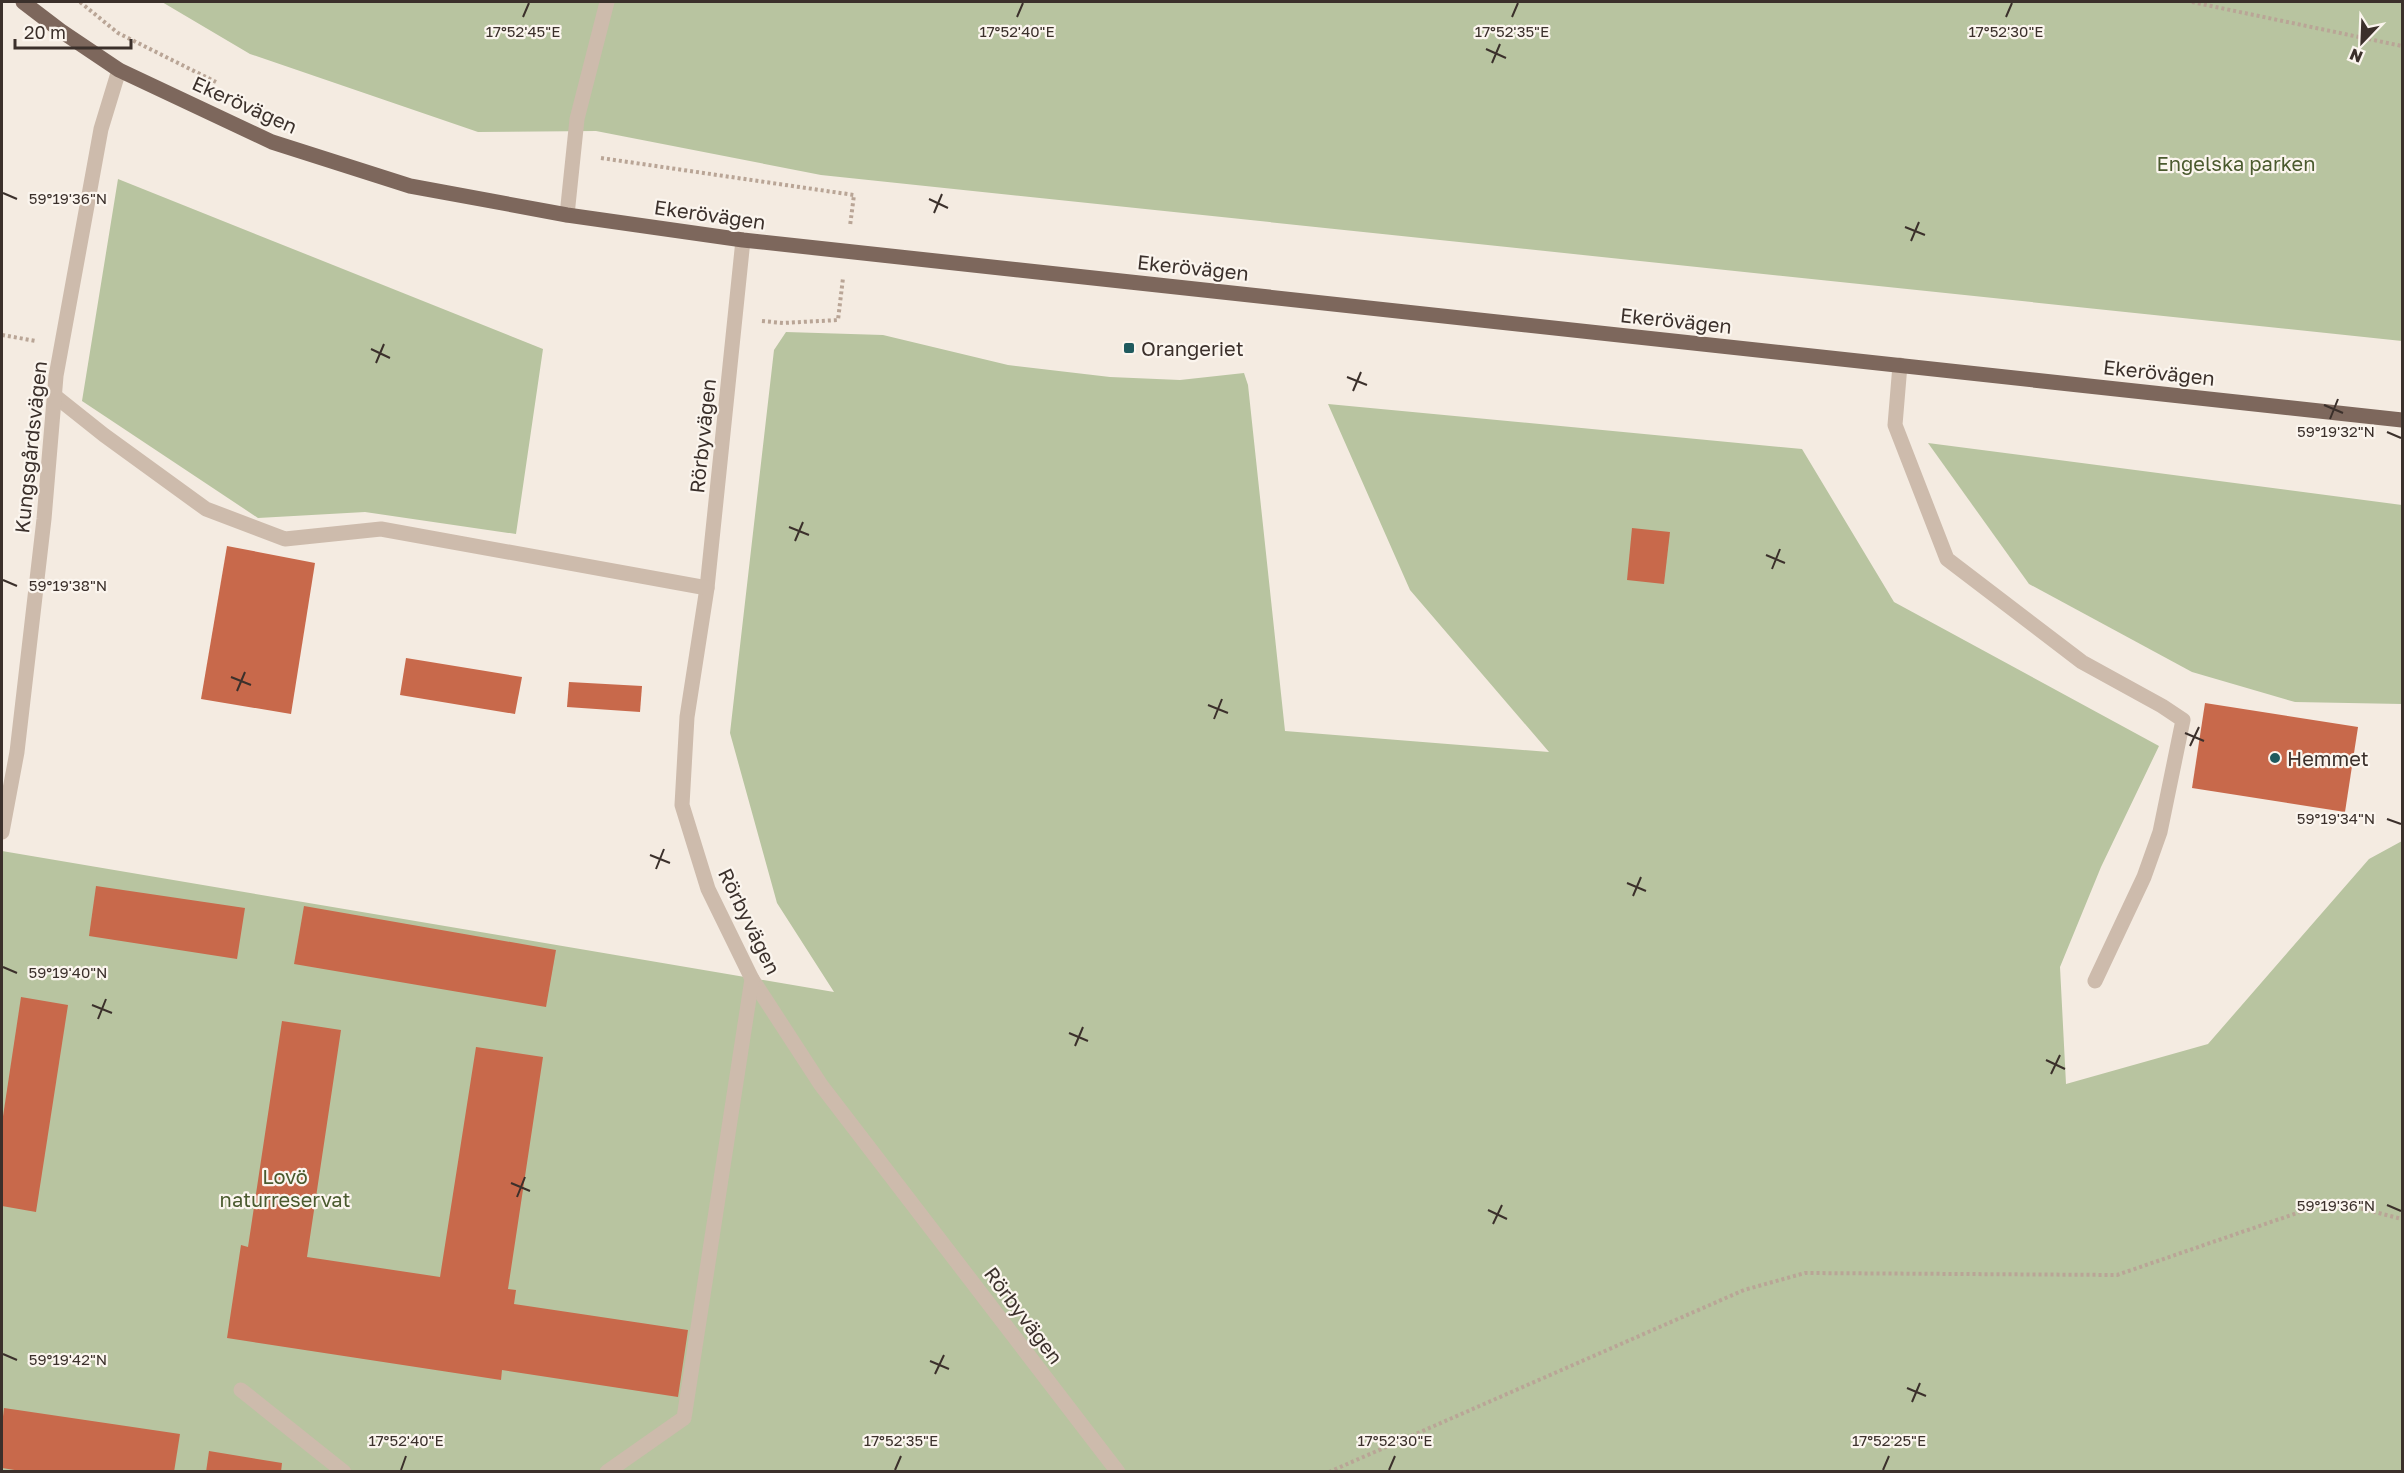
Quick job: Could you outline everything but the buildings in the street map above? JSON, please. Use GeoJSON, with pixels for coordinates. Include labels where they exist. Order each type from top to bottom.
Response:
{"type":"FeatureCollection","features":[{"type":"Feature","properties":{"kind":"main road","name":"Ekerövägen"},"geometry":{"type":"LineString","coordinates":[[23,2],[119,70],[272,142],[410,186],[567,215],[742,240],[2403,420]]}},
{"type":"Feature","properties":{"kind":"street"},"geometry":{"type":"LineString","coordinates":[[567,215],[578,119],[607,2]]}},
{"type":"Feature","properties":{"kind":"street","name":"Kungsgårdsvägen"},"geometry":{"type":"LineString","coordinates":[[2,832],[17,752],[57,376],[101,129],[119,70]]}},
{"type":"Feature","properties":{"kind":"street","name":"Rörbyvägen"},"geometry":{"type":"LineString","coordinates":[[742,240],[736,319],[707,588],[687,717],[682,805],[708,889],[752,979],[821,1085],[1118,1472]]}},
{"type":"Feature","properties":{"kind":"street"},"geometry":{"type":"LineString","coordinates":[[1900,365],[1895,425],[1947,559],[2082,662],[2183,720],[2160,831],[2144,877],[2095,981]]}},
{"type":"Feature","properties":{"kind":"street"},"geometry":{"type":"LineString","coordinates":[[55,396],[104,435],[206,509],[285,539],[381,529],[707,588]]}},
{"type":"Feature","properties":{"kind":"street"},"geometry":{"type":"LineString","coordinates":[[607,1472],[684,1418],[752,979]]}},
{"type":"Feature","properties":{"kind":"street"},"geometry":{"type":"LineString","coordinates":[[241,1390],[344,1472]]}},
{"type":"Feature","properties":{"kind":"path"},"geometry":{"type":"LineString","coordinates":[[80,2],[118,33],[223,85]]}},
{"type":"Feature","properties":{"kind":"path"},"geometry":{"type":"LineString","coordinates":[[2192,2],[2403,46]]}},
{"type":"Feature","properties":{"kind":"path"},"geometry":{"type":"LineString","coordinates":[[574,154],[854,195]]}},
{"type":"Feature","properties":{"kind":"path"},"geometry":{"type":"LineString","coordinates":[[736,319],[783,323],[838,320]]}},
{"type":"Feature","properties":{"kind":"path"},"geometry":{"type":"LineString","coordinates":[[1329,1472],[1744,1290],[1805,1272],[2117,1275],[2332,1201],[2403,1220]]}},
{"type":"Feature","properties":{"kind":"green space","name":"Engelska parken"},"geometry":{"type":"Polygon","coordinates":[[[162,2],[2402,2],[2402,341],[821,175],[596,131],[478,132],[250,54],[162,2]]]}},
{"type":"Feature","properties":{"kind":"green space"},"geometry":{"type":"Polygon","coordinates":[[[118,179],[543,349],[516,534],[365,512],[258,518],[82,401],[118,179]]]}},
{"type":"Feature","properties":{"kind":"green space","name":"Lovö naturreservat"},"geometry":{"type":"Polygon","coordinates":[[[786,332],[883,335],[1008,365],[1110,377],[1180,380],[1244,373],[1248,385],[1285,731],[1549,752],[1410,590],[1328,404],[1802,449],[1894,602],[2159,746],[2101,867],[2060,967],[2066,1084],[2208,1044],[2369,859],[2402,841],[2402,1471],[2,1471],[2,851],[834,992],[777,903],[730,733],[774,350],[786,332]]]}},
{"type":"Feature","properties":{"kind":"green space"},"geometry":{"type":"Polygon","coordinates":[[[1928,443],[2402,505],[2402,704],[2295,702],[2192,672],[2029,584],[1928,443]]]}},
{"type":"Feature","properties":{"kind":"place","name":"Orangeriet"},"geometry":{"type":"Point","coordinates":[1129,348]}},
{"type":"Feature","properties":{"kind":"place","name":"Hemmet"},"geometry":{"type":"Point","coordinates":[2275,758]}}]}
